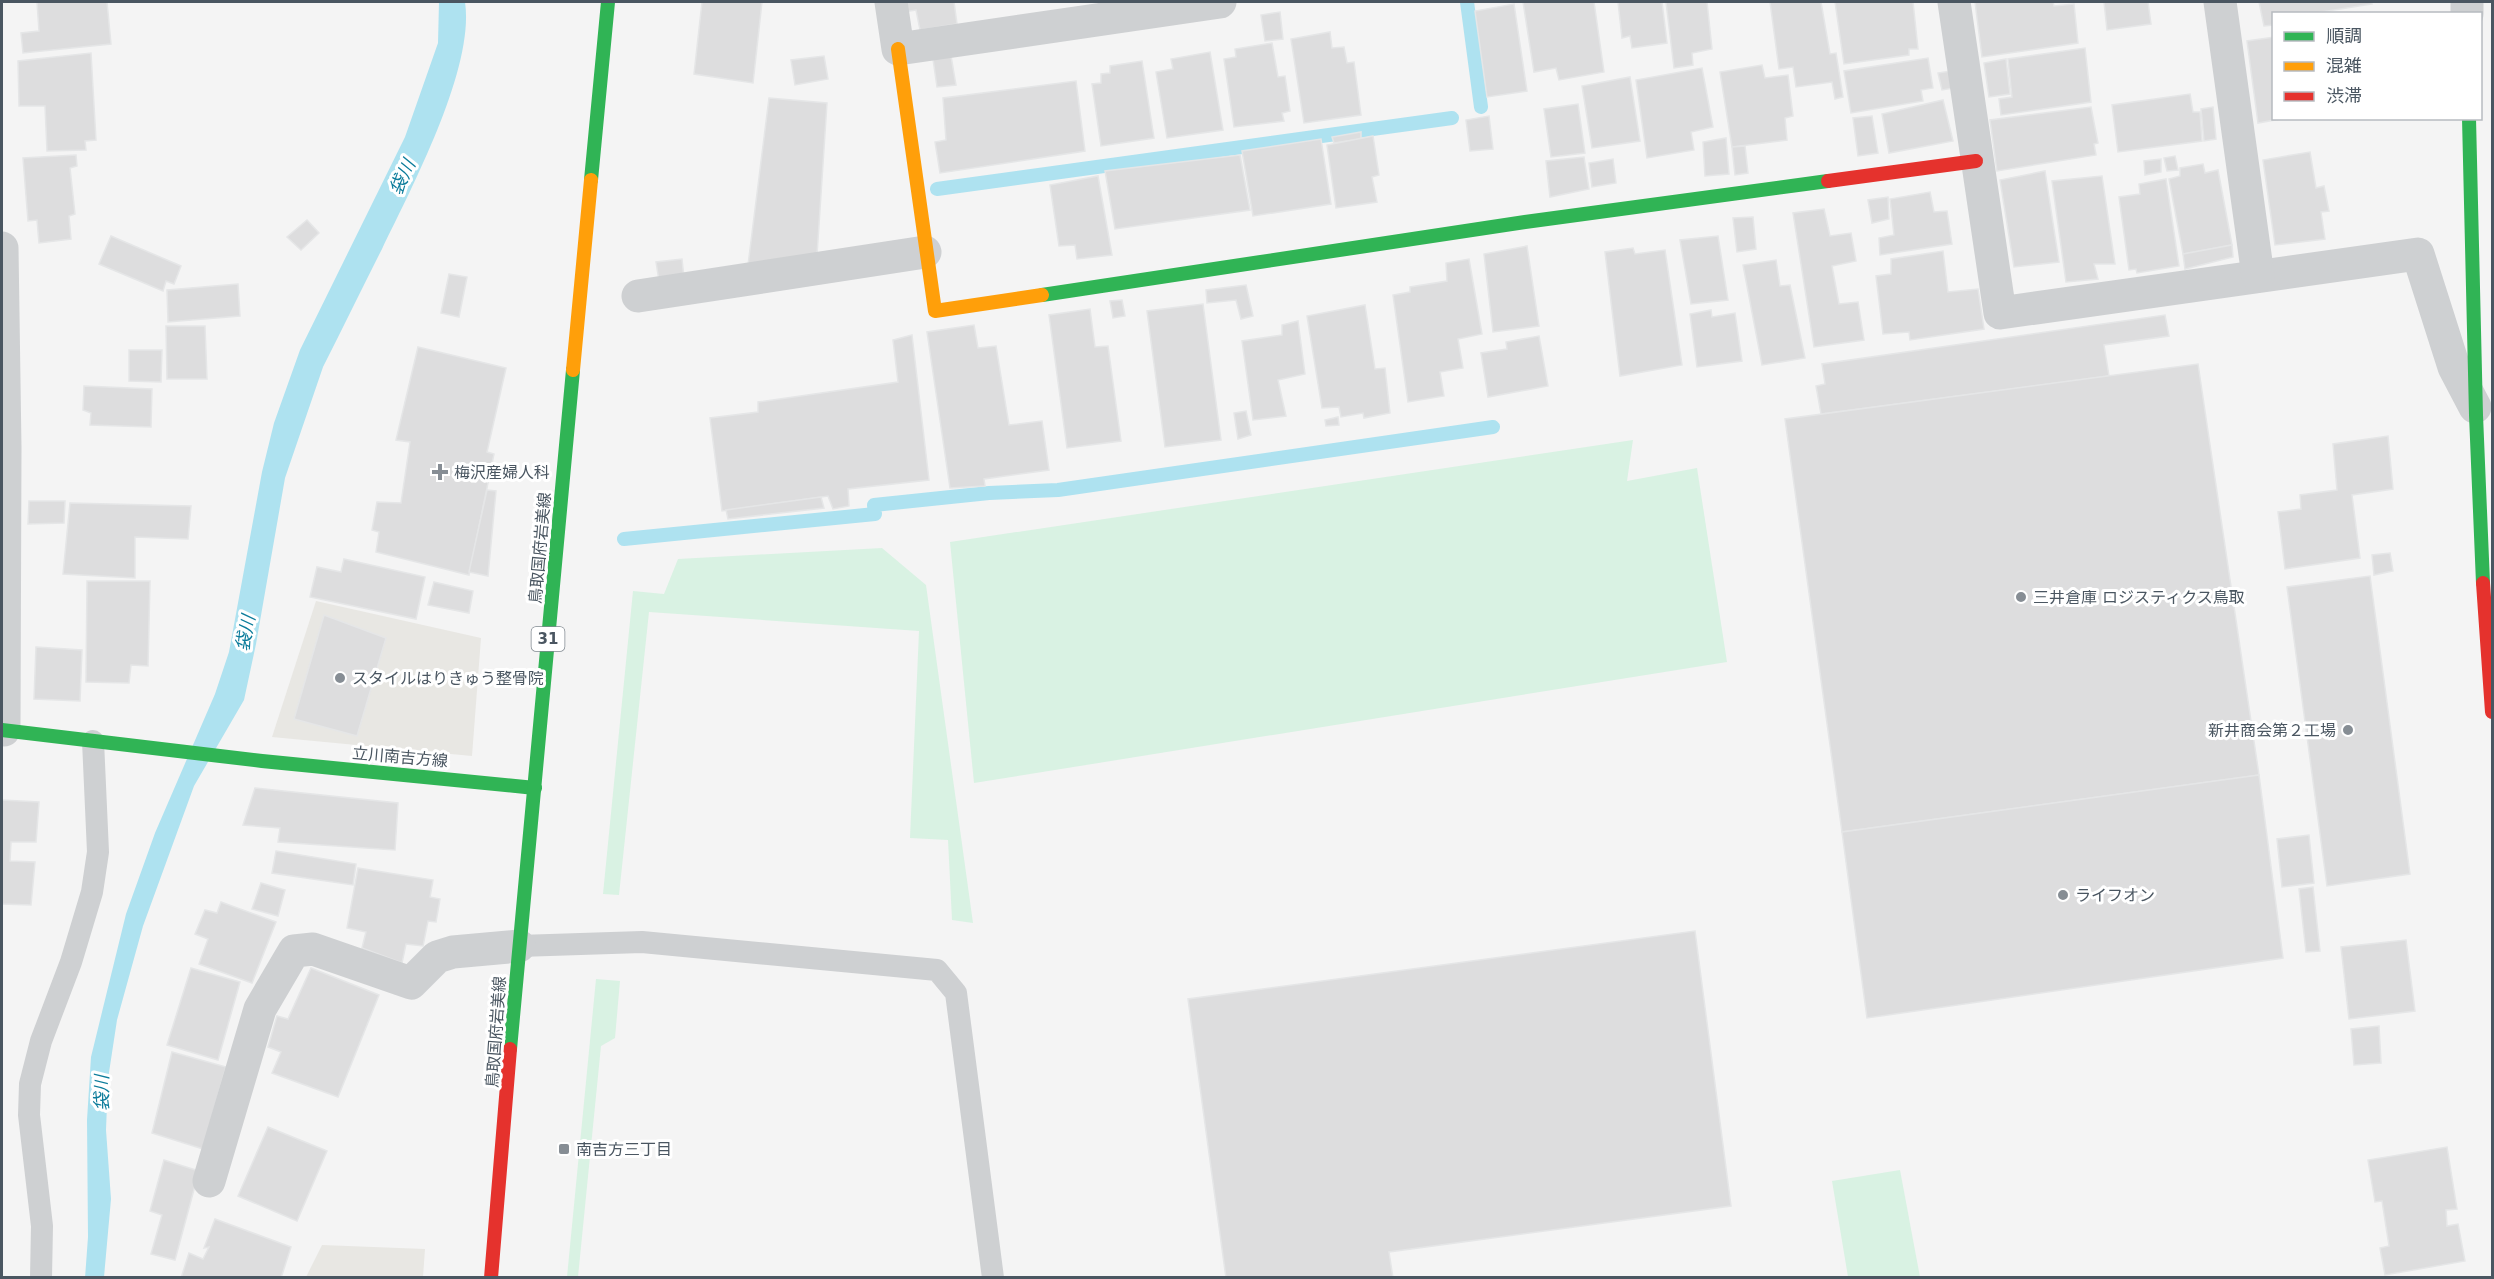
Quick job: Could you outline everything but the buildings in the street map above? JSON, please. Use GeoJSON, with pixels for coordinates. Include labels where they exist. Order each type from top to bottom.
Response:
{"type":"FeatureCollection","features":[{"type":"Feature","properties":{"kind":"street","name":"鳥取国府岩美線"},"geometry":{"type":"LineString","coordinates":[[491,1278],[519,946],[608,2]]}},
{"type":"Feature","properties":{"kind":"street"},"geometry":{"type":"LineString","coordinates":[[891,2],[935,311],[1525,222],[1976,161]]}},
{"type":"Feature","properties":{"kind":"street"},"geometry":{"type":"LineString","coordinates":[[898,49],[1220,2]]}},
{"type":"Feature","properties":{"kind":"street"},"geometry":{"type":"LineString","coordinates":[[1954,2],[2000,313],[2418,254],[2454,367],[2475,407]]}},
{"type":"Feature","properties":{"kind":"street"},"geometry":{"type":"LineString","coordinates":[[2220,2],[2258,276]]}},
{"type":"Feature","properties":{"kind":"street"},"geometry":{"type":"LineString","coordinates":[[2469,120],[2475,407],[2484,610],[2493,711]]}},
{"type":"Feature","properties":{"kind":"street"},"geometry":{"type":"LineString","coordinates":[[2,248],[5,448],[3,730],[93,741]]}},
{"type":"Feature","properties":{"kind":"street"},"geometry":{"type":"LineString","coordinates":[[638,296],[925,252]]}},
{"type":"Feature","properties":{"kind":"street","name":"立川南吉方線"},"geometry":{"type":"LineString","coordinates":[[93,741],[262,761],[535,788]]}},
{"type":"Feature","properties":{"kind":"street"},"geometry":{"type":"LineString","coordinates":[[209,1181],[260,1010],[294,951],[313,949],[411,983],[437,957],[453,952],[519,946]]}},
{"type":"Feature","properties":{"kind":"lane"},"geometry":{"type":"LineString","coordinates":[[41,1278],[42,1226],[29,1115],[30,1084],[41,1041],[68,972],[92,892],[98,852],[98,802],[93,741]]}},
{"type":"Feature","properties":{"kind":"lane"},"geometry":{"type":"LineString","coordinates":[[519,946],[642,942],[938,970],[956,993],[993,1278]]}},
{"type":"Feature","properties":{"kind":"shaded area"},"geometry":{"type":"Polygon","coordinates":[[[316,601],[481,638],[472,756],[272,737],[316,601]]]}},
{"type":"Feature","properties":{"kind":"shaded area"},"geometry":{"type":"Polygon","coordinates":[[[322,1245],[425,1249],[423,1277],[306,1277],[322,1245]]]}},
{"type":"Feature","properties":{"kind":"green space"},"geometry":{"type":"Polygon","coordinates":[[[1633,440],[1627,481],[1697,468],[1727,662],[974,783],[950,542],[1633,440]]]}},
{"type":"Feature","properties":{"kind":"green space"},"geometry":{"type":"Polygon","coordinates":[[[882,548],[926,585],[973,923],[952,920],[948,840],[910,838],[919,631],[649,612],[619,895],[603,894],[633,591],[664,594],[678,559],[882,548]]]}},
{"type":"Feature","properties":{"kind":"green space"},"geometry":{"type":"Polygon","coordinates":[[[596,979],[620,981],[615,1038],[601,1046],[578,1277],[567,1277],[596,979]]]}},
{"type":"Feature","properties":{"kind":"green space"},"geometry":{"type":"Polygon","coordinates":[[[1900,1170],[1920,1277],[1848,1277],[1832,1181],[1900,1170]]]}},
{"type":"Feature","properties":{"kind":"water","name":"袋川"},"geometry":{"type":"Polygon","coordinates":[[[439,2],[465,2],[465,29],[451,93],[424,162],[323,367],[285,478],[244,700],[194,786],[143,926],[117,1020],[108,1079],[106,1130],[111,1199],[104,1277],[85,1278],[88,1237],[87,1120],[91,1057],[126,914],[155,833],[215,694],[229,652],[262,472],[274,423],[300,350],[405,137],[438,43],[439,2]]]}},
{"type":"Feature","properties":{"kind":"waterway"},"geometry":{"type":"LineString","coordinates":[[1467,2],[1481,107]]}},
{"type":"Feature","properties":{"kind":"waterway"},"geometry":{"type":"LineString","coordinates":[[937,189],[1452,118]]}},
{"type":"Feature","properties":{"kind":"waterway"},"geometry":{"type":"LineString","coordinates":[[624,539],[875,514],[874,505],[989,493],[1058,490],[1493,427]]}},
{"type":"Feature","properties":{"kind":"traffic: fast"},"geometry":{"type":"LineString","coordinates":[[591,180],[608,2]]}},
{"type":"Feature","properties":{"kind":"traffic: fast"},"geometry":{"type":"LineString","coordinates":[[2469,120],[2476,415],[2483,583]]}},
{"type":"Feature","properties":{"kind":"traffic: fast"},"geometry":{"type":"LineString","coordinates":[[1042,295],[1525,222],[1828,181]]}},
{"type":"Feature","properties":{"kind":"traffic: fast"},"geometry":{"type":"LineString","coordinates":[[510,1049],[573,370]]}},
{"type":"Feature","properties":{"kind":"traffic: fast"},"geometry":{"type":"LineString","coordinates":[[2,730],[262,761],[535,788]]}},
{"type":"Feature","properties":{"kind":"traffic: slow"},"geometry":{"type":"LineString","coordinates":[[898,49],[935,311],[1042,295]]}},
{"type":"Feature","properties":{"kind":"traffic: slow"},"geometry":{"type":"LineString","coordinates":[[573,370],[591,180]]}},
{"type":"Feature","properties":{"kind":"traffic: jam"},"geometry":{"type":"LineString","coordinates":[[1828,181],[1976,161]]}},
{"type":"Feature","properties":{"kind":"traffic: jam"},"geometry":{"type":"LineString","coordinates":[[2483,583],[2492,712]]}},
{"type":"Feature","properties":{"kind":"traffic: jam"},"geometry":{"type":"LineString","coordinates":[[491,1278],[510,1049]]}},
{"type":"Feature","properties":{"kind":"place","name":"梅沢産婦人科"},"geometry":{"type":"Point","coordinates":[440,472]}},
{"type":"Feature","properties":{"kind":"place","name":"三井倉庫 ロジスティクス鳥取"},"geometry":{"type":"Point","coordinates":[2021,597]}},
{"type":"Feature","properties":{"kind":"place","name":"スタイルはりきゅう整骨院"},"geometry":{"type":"Point","coordinates":[340,678]}},
{"type":"Feature","properties":{"kind":"place","name":"新井商会第２工場"},"geometry":{"type":"Point","coordinates":[2348,730]}},
{"type":"Feature","properties":{"kind":"place","name":"ライフオン"},"geometry":{"type":"Point","coordinates":[2063,895]}},
{"type":"Feature","properties":{"kind":"place","name":"南吉方三丁目"},"geometry":{"type":"Point","coordinates":[564,1149]}}]}
